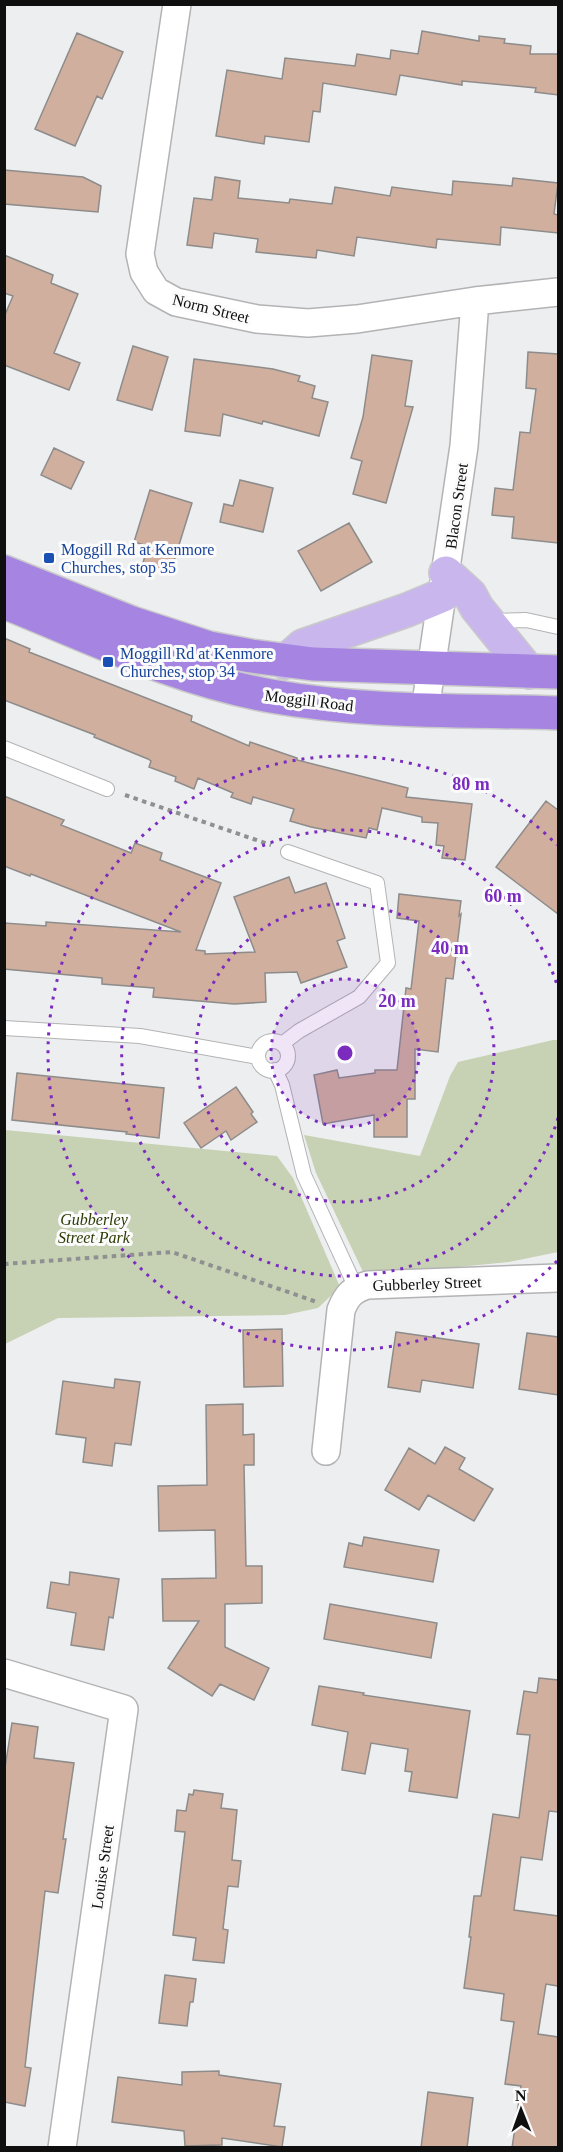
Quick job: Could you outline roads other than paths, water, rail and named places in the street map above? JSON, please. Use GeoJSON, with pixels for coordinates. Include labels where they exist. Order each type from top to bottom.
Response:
{"type":"FeatureCollection","features":[{"type":"Feature","properties":{"kind":"highway"},"geometry":{"type":"LineString","coordinates":[[4,572],[122,619],[209,648],[285,662],[544,672]]}},
{"type":"Feature","properties":{"kind":"highway","name":"Moggill Road"},"geometry":{"type":"LineString","coordinates":[[4,602],[165,666],[228,686],[271,696],[327,704],[425,710],[558,713]]}},
{"type":"Feature","properties":{"kind":"main road"},"geometry":{"type":"LineString","coordinates":[[285,662],[303,646],[407,610],[444,584],[470,595],[488,621],[544,672]]}},
{"type":"Feature","properties":{"kind":"street","name":"Norm Street"},"geometry":{"type":"LineString","coordinates":[[177,4],[140,254],[144,272],[156,291],[176,302],[257,319],[308,323],[357,319],[475,301],[558,292]]}},
{"type":"Feature","properties":{"kind":"street","name":"Blacon Street"},"geometry":{"type":"LineString","coordinates":[[425,710],[464,446],[475,301]]}},
{"type":"Feature","properties":{"kind":"street","name":"Gubberley Street"},"geometry":{"type":"LineString","coordinates":[[349,1299],[368,1285],[558,1278]]}},
{"type":"Feature","properties":{"kind":"street"},"geometry":{"type":"LineString","coordinates":[[326,1451],[349,1299]]}},
{"type":"Feature","properties":{"kind":"street","name":"Louise Street"},"geometry":{"type":"LineString","coordinates":[[4,1673],[124,1709],[62,2148]]}},
{"type":"Feature","properties":{"kind":"lane"},"geometry":{"type":"LineString","coordinates":[[488,621],[526,620],[558,627]]}},
{"type":"Feature","properties":{"kind":"lane"},"geometry":{"type":"LineString","coordinates":[[4,748],[107,789]]}},
{"type":"Feature","properties":{"kind":"lane"},"geometry":{"type":"LineString","coordinates":[[282,1044],[298,1030],[359,997],[388,963],[377,883],[288,852]]}},
{"type":"Feature","properties":{"kind":"lane"},"geometry":{"type":"LineString","coordinates":[[4,1028],[140,1036],[258,1057]]}},
{"type":"Feature","properties":{"kind":"lane"},"geometry":{"type":"LineString","coordinates":[[277,1041],[287,1051],[287,1060],[283,1067],[275,1070],[263,1067],[258,1057],[261,1046],[266,1043],[277,1041]]}},
{"type":"Feature","properties":{"kind":"lane"},"geometry":{"type":"LineString","coordinates":[[275,1070],[282,1085],[304,1174],[349,1299]]}},
{"type":"Feature","properties":{"kind":"place","name":"Moggill Rd at Kenmore Churches, stop 35"},"geometry":{"type":"Point","coordinates":[49,558]}},
{"type":"Feature","properties":{"kind":"place","name":"Moggill Rd at Kenmore Churches, stop 34"},"geometry":{"type":"Point","coordinates":[108,662]}},
{"type":"Feature","properties":{"kind":"park label","name":"Gubberley Street Park"},"geometry":{"type":"Point","coordinates":[94,1228]}}]}
